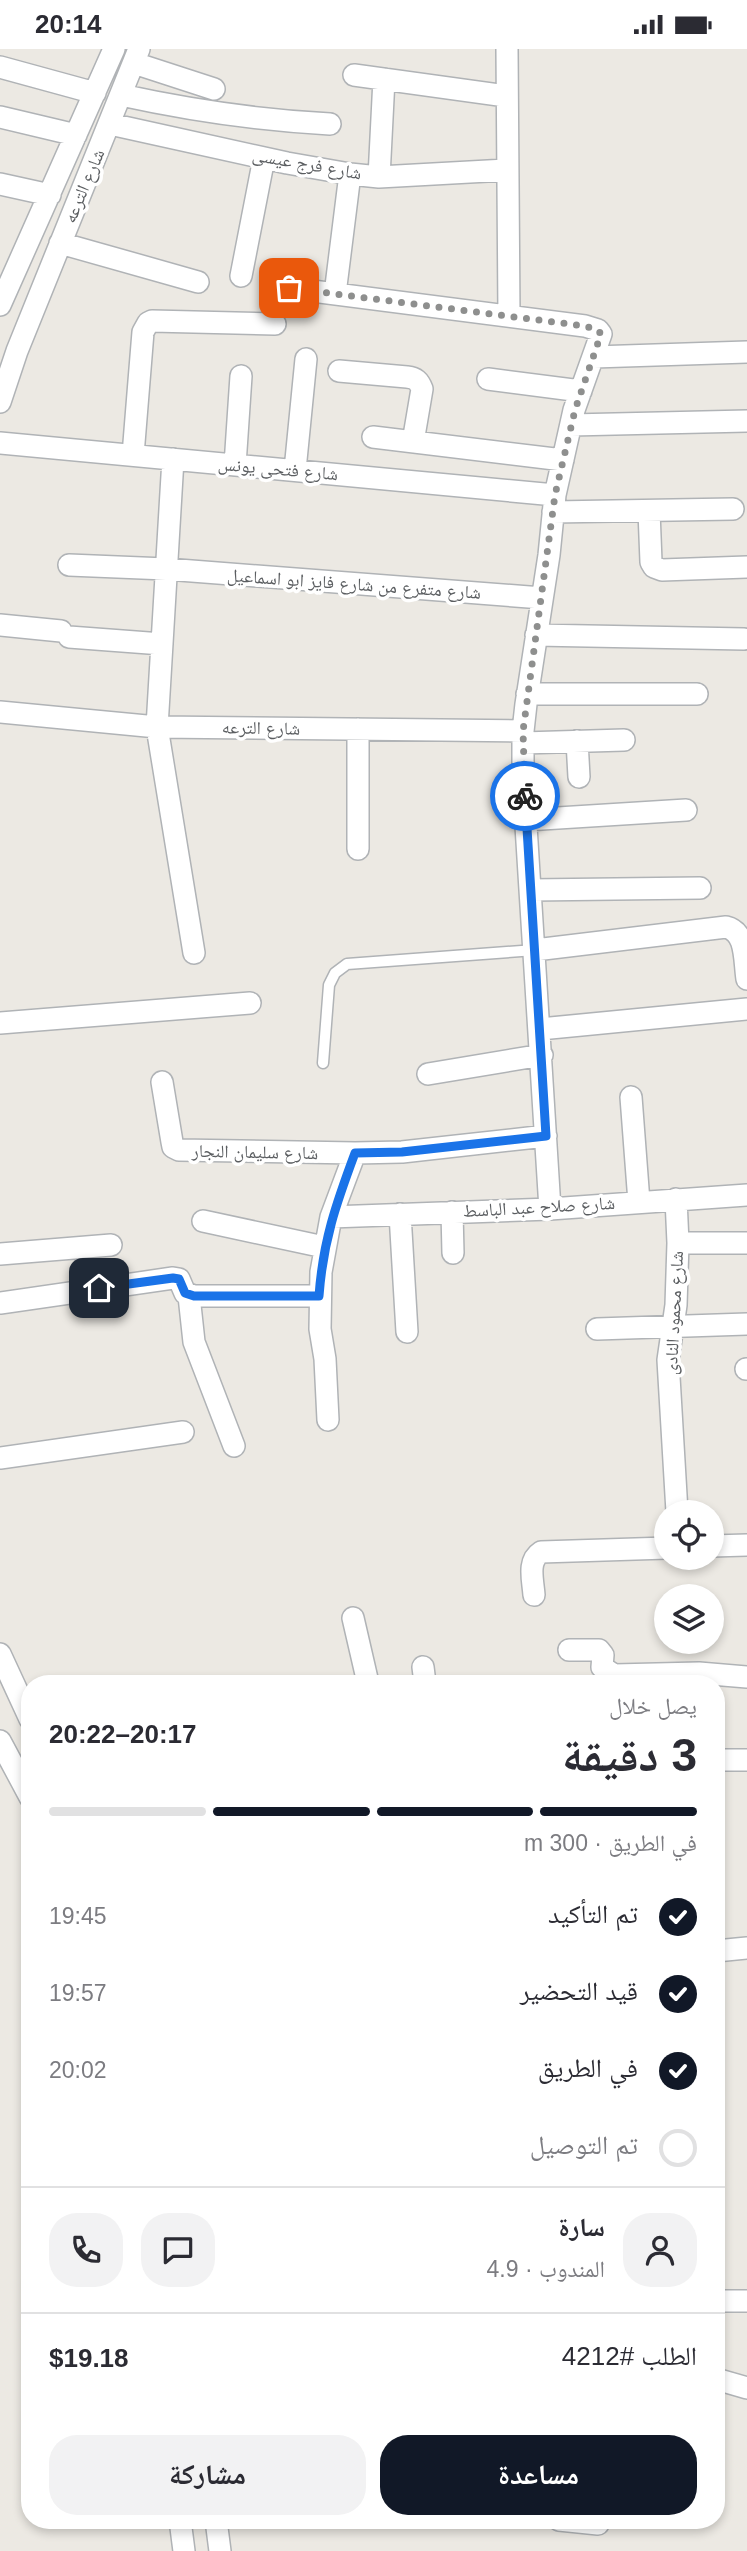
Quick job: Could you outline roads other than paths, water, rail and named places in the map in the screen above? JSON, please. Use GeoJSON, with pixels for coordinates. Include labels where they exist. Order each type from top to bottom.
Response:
{"type":"FeatureCollection","features":[{"type":"Feature","properties":{"kind":"street","name":"شارع الترعه"},"geometry":{"type":"LineString","coordinates":[[0,305],[114,49]]}},
{"type":"Feature","properties":{"kind":"street"},"geometry":{"type":"LineString","coordinates":[[506,49],[509,316]]}},
{"type":"Feature","properties":{"kind":"street","name":"شارع الترعه"},"geometry":{"type":"LineString","coordinates":[[0,402],[17,351],[137,56]]}},
{"type":"Feature","properties":{"kind":"street"},"geometry":{"type":"LineString","coordinates":[[137,56],[214,89]]}},
{"type":"Feature","properties":{"kind":"street"},"geometry":{"type":"LineString","coordinates":[[0,67],[95,93]]}},
{"type":"Feature","properties":{"kind":"street"},"geometry":{"type":"LineString","coordinates":[[354,75],[506,96]]}},
{"type":"Feature","properties":{"kind":"street"},"geometry":{"type":"LineString","coordinates":[[379,177],[384,79]]}},
{"type":"Feature","properties":{"kind":"street"},"geometry":{"type":"LineString","coordinates":[[121,95],[190,110],[260,120],[330,124]]}},
{"type":"Feature","properties":{"kind":"street"},"geometry":{"type":"LineString","coordinates":[[0,117],[76,135]]}},
{"type":"Feature","properties":{"kind":"street","name":"شارع فرج عيسى"},"geometry":{"type":"LineString","coordinates":[[110,124],[350,174],[379,177],[506,170]]}},
{"type":"Feature","properties":{"kind":"street"},"geometry":{"type":"LineString","coordinates":[[241,276],[264,158]]}},
{"type":"Feature","properties":{"kind":"street"},"geometry":{"type":"LineString","coordinates":[[335,294],[350,174]]}},
{"type":"Feature","properties":{"kind":"street"},"geometry":{"type":"LineString","coordinates":[[0,184],[50,195]]}},
{"type":"Feature","properties":{"kind":"street"},"geometry":{"type":"LineString","coordinates":[[60,243],[198,282]]}},
{"type":"Feature","properties":{"kind":"street"},"geometry":{"type":"LineString","coordinates":[[289,288],[585,326],[598,330],[601,334],[571,425],[554,503],[523,737],[550,1209]]}},
{"type":"Feature","properties":{"kind":"street"},"geometry":{"type":"LineString","coordinates":[[133,455],[143,331],[148,323],[275,324]]}},
{"type":"Feature","properties":{"kind":"street"},"geometry":{"type":"LineString","coordinates":[[594,356],[747,352]]}},
{"type":"Feature","properties":{"kind":"street"},"geometry":{"type":"LineString","coordinates":[[295,470],[306,359]]}},
{"type":"Feature","properties":{"kind":"street"},"geometry":{"type":"LineString","coordinates":[[338,371],[407,377],[420,382],[422,389],[413,442]]}},
{"type":"Feature","properties":{"kind":"street"},"geometry":{"type":"LineString","coordinates":[[235,465],[241,376]]}},
{"type":"Feature","properties":{"kind":"street"},"geometry":{"type":"LineString","coordinates":[[488,379],[581,391]]}},
{"type":"Feature","properties":{"kind":"street"},"geometry":{"type":"LineString","coordinates":[[571,425],[747,421]]}},
{"type":"Feature","properties":{"kind":"street"},"geometry":{"type":"LineString","coordinates":[[373,437],[563,460]]}},
{"type":"Feature","properties":{"kind":"street","name":"شارع فتحى يونس"},"geometry":{"type":"LineString","coordinates":[[0,443],[295,470],[554,503],[649,511],[733,509]]}},
{"type":"Feature","properties":{"kind":"street"},"geometry":{"type":"LineString","coordinates":[[173,459],[157,727],[194,953]]}},
{"type":"Feature","properties":{"kind":"street"},"geometry":{"type":"LineString","coordinates":[[649,511],[651,562],[654,567],[662,570],[747,567]]}},
{"type":"Feature","properties":{"kind":"street","name":"شارع متفرع من شارع فايز ابو اسماعيل"},"geometry":{"type":"LineString","coordinates":[[69,565],[166,569],[542,598]]}},
{"type":"Feature","properties":{"kind":"street"},"geometry":{"type":"LineString","coordinates":[[0,625],[162,644]]}},
{"type":"Feature","properties":{"kind":"street"},"geometry":{"type":"LineString","coordinates":[[536,635],[744,639]]}},
{"type":"Feature","properties":{"kind":"street"},"geometry":{"type":"LineString","coordinates":[[527,694],[697,694]]}},
{"type":"Feature","properties":{"kind":"street","name":"شارع الترعه"},"geometry":{"type":"LineString","coordinates":[[0,712],[157,727],[358,729],[577,741],[624,740]]}},
{"type":"Feature","properties":{"kind":"street"},"geometry":{"type":"LineString","coordinates":[[358,729],[358,849]]}},
{"type":"Feature","properties":{"kind":"street"},"geometry":{"type":"LineString","coordinates":[[577,741],[579,778]]}},
{"type":"Feature","properties":{"kind":"street"},"geometry":{"type":"LineString","coordinates":[[526,820],[686,810]]}},
{"type":"Feature","properties":{"kind":"street"},"geometry":{"type":"LineString","coordinates":[[531,890],[700,888]]}},
{"type":"Feature","properties":{"kind":"street"},"geometry":{"type":"LineString","coordinates":[[535,950],[726,927],[735,929],[741,935],[747,979]]}},
{"type":"Feature","properties":{"kind":"street"},"geometry":{"type":"LineString","coordinates":[[0,1023],[250,1003]]}},
{"type":"Feature","properties":{"kind":"street"},"geometry":{"type":"LineString","coordinates":[[540,1029],[747,1009]]}},
{"type":"Feature","properties":{"kind":"street"},"geometry":{"type":"LineString","coordinates":[[429,1075],[542,1055]]}},
{"type":"Feature","properties":{"kind":"street","name":"شارع سليمان النجار"},"geometry":{"type":"LineString","coordinates":[[162,1082],[173,1147],[185,1151],[402,1152],[546,1136]]}},
{"type":"Feature","properties":{"kind":"street"},"geometry":{"type":"LineString","coordinates":[[631,1097],[639,1202]]}},
{"type":"Feature","properties":{"kind":"street"},"geometry":{"type":"LineString","coordinates":[[328,1420],[319,1296],[324,1247],[331,1217],[355,1153]]}},
{"type":"Feature","properties":{"kind":"street","name":"شارع صلاح عبد الباسط"},"geometry":{"type":"LineString","coordinates":[[331,1217],[550,1209],[747,1195]]}},
{"type":"Feature","properties":{"kind":"street","name":"شارع محمود النادى"},"geometry":{"type":"LineString","coordinates":[[676,1199],[678,1243],[668,1360],[676,1500]]}},
{"type":"Feature","properties":{"kind":"street"},"geometry":{"type":"LineString","coordinates":[[452,1212],[453,1254]]}},
{"type":"Feature","properties":{"kind":"street"},"geometry":{"type":"LineString","coordinates":[[400,1214],[407,1332]]}},
{"type":"Feature","properties":{"kind":"street"},"geometry":{"type":"LineString","coordinates":[[203,1221],[324,1247]]}},
{"type":"Feature","properties":{"kind":"street"},"geometry":{"type":"LineString","coordinates":[[678,1243],[747,1243]]}},
{"type":"Feature","properties":{"kind":"street"},"geometry":{"type":"LineString","coordinates":[[0,1254],[111,1245]]}},
{"type":"Feature","properties":{"kind":"street"},"geometry":{"type":"LineString","coordinates":[[0,1303],[173,1278],[179,1279],[181,1289],[189,1296],[319,1296]]}},
{"type":"Feature","properties":{"kind":"street"},"geometry":{"type":"LineString","coordinates":[[189,1296],[194,1342],[234,1446]]}},
{"type":"Feature","properties":{"kind":"street"},"geometry":{"type":"LineString","coordinates":[[597,1329],[747,1324]]}},
{"type":"Feature","properties":{"kind":"street"},"geometry":{"type":"LineString","coordinates":[[0,1458],[183,1432]]}},
{"type":"Feature","properties":{"kind":"street"},"geometry":{"type":"LineString","coordinates":[[724,1546],[747,1545]]}},
{"type":"Feature","properties":{"kind":"street"},"geometry":{"type":"LineString","coordinates":[[534,1595],[532,1563],[535,1556],[541,1552],[654,1548]]}},
{"type":"Feature","properties":{"kind":"street"},"geometry":{"type":"LineString","coordinates":[[353,1618],[366,1675]]}},
{"type":"Feature","properties":{"kind":"street"},"geometry":{"type":"LineString","coordinates":[[569,1650],[599,1650],[603,1655],[602,1667],[614,1675]]}},
{"type":"Feature","properties":{"kind":"street"},"geometry":{"type":"LineString","coordinates":[[0,1654],[21,1700]]}},
{"type":"Feature","properties":{"kind":"street"},"geometry":{"type":"LineString","coordinates":[[690,1675],[715,1675]]}},
{"type":"Feature","properties":{"kind":"street"},"geometry":{"type":"LineString","coordinates":[[725,1676],[747,1677]]}},
{"type":"Feature","properties":{"kind":"street"},"geometry":{"type":"LineString","coordinates":[[0,1741],[21,1780]]}},
{"type":"Feature","properties":{"kind":"street"},"geometry":{"type":"LineString","coordinates":[[725,1760],[747,1760]]}},
{"type":"Feature","properties":{"kind":"street"},"geometry":{"type":"LineString","coordinates":[[725,1950],[747,1948]]}},
{"type":"Feature","properties":{"kind":"street"},"geometry":{"type":"LineString","coordinates":[[725,2301],[747,2301]]}},
{"type":"Feature","properties":{"kind":"street"},"geometry":{"type":"LineString","coordinates":[[725,2382],[747,2388]]}},
{"type":"Feature","properties":{"kind":"street"},"geometry":{"type":"LineString","coordinates":[[181,2529],[184,2551]]}},
{"type":"Feature","properties":{"kind":"street"},"geometry":{"type":"LineString","coordinates":[[217,2529],[220,2551]]}},
{"type":"Feature","properties":{"kind":"lane"},"geometry":{"type":"LineString","coordinates":[[323,1063],[329,985],[335,974],[347,964],[535,950]]}}]}
